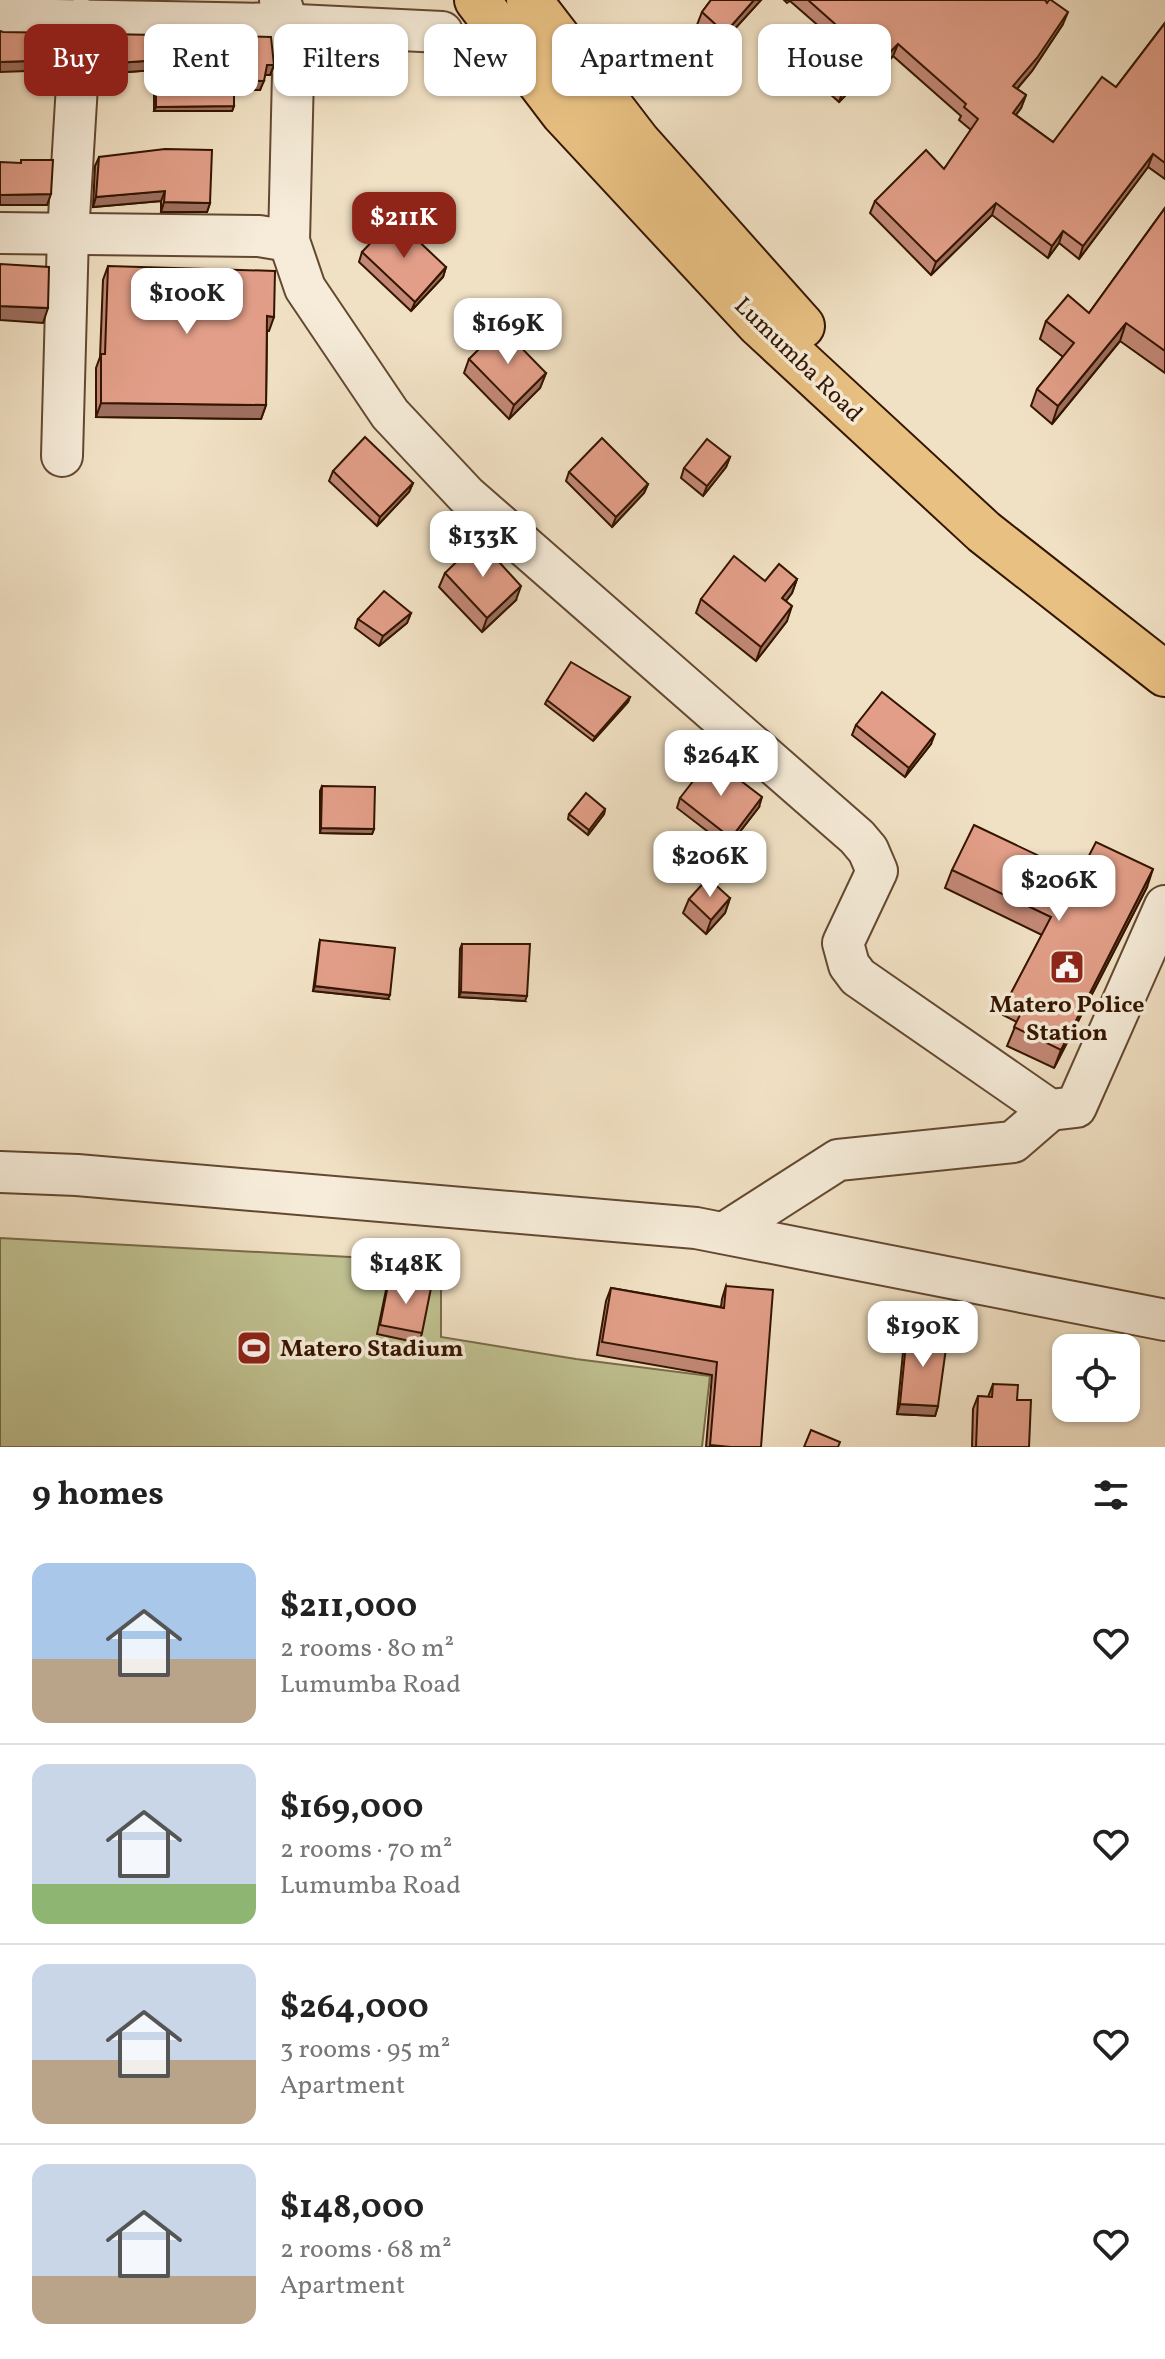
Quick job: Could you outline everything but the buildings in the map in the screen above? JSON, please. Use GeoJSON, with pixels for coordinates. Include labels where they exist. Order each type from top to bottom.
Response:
{"type":"FeatureCollection","features":[{"type":"Feature","properties":{"kind":"main road","name":"Lumumba Road"},"geometry":{"type":"LineString","coordinates":[[477,0],[563,113],[759,324],[984,532],[1165,674]]}},
{"type":"Feature","properties":{"kind":"main road","name":"Lumumba Road"},"geometry":{"type":"LineString","coordinates":[[529,0],[638,142],[792,316],[979,495],[1165,637]]}},
{"type":"Feature","properties":{"kind":"street"},"geometry":{"type":"LineString","coordinates":[[0,19],[276,24],[284,13]]}},
{"type":"Feature","properties":{"kind":"street"},"geometry":{"type":"LineString","coordinates":[[284,13],[424,30]]}},
{"type":"Feature","properties":{"kind":"street"},"geometry":{"type":"LineString","coordinates":[[284,13],[293,74],[289,241],[305,288],[390,414],[456,484],[857,837],[868,850],[877,871],[843,943],[849,965],[858,977],[1050,1110]]}},
{"type":"Feature","properties":{"kind":"street"},"geometry":{"type":"LineString","coordinates":[[62,456],[68,234],[81,19]]}},
{"type":"Feature","properties":{"kind":"street"},"geometry":{"type":"LineString","coordinates":[[0,233],[259,236],[289,241]]}},
{"type":"Feature","properties":{"kind":"street"},"geometry":{"type":"LineString","coordinates":[[724,1233],[838,1160],[1013,1142],[1050,1110],[1076,1107],[1165,906]]}},
{"type":"Feature","properties":{"kind":"street"},"geometry":{"type":"LineString","coordinates":[[0,1172],[696,1228],[1165,1320]]}},
{"type":"Feature","properties":{"kind":"green space","name":"Matero Stadium"},"geometry":{"type":"Polygon","coordinates":[[[0,1238],[441,1262],[441,1337],[576,1359],[710,1376],[702,1447],[0,1447],[0,1238]]]}},
{"type":"Feature","properties":{"kind":"place","name":"Matero Police Station"},"geometry":{"type":"Point","coordinates":[1067,967]}},
{"type":"Feature","properties":{"kind":"place","name":"Matero Stadium"},"geometry":{"type":"Point","coordinates":[254,1348]}}]}
